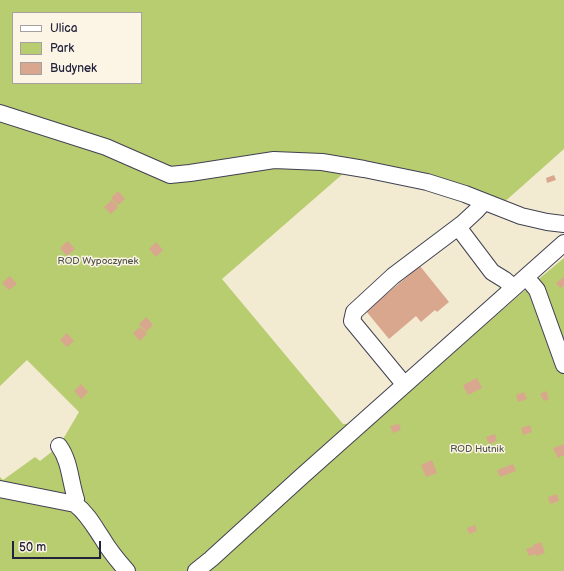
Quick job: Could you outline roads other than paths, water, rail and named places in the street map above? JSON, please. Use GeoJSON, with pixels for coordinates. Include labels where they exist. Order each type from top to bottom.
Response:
{"type":"FeatureCollection","features":[{"type":"Feature","properties":{"kind":"lane"},"geometry":{"type":"LineString","coordinates":[[0,112],[106,147],[170,175],[274,160],[322,162],[427,182],[521,216],[564,224]]}},
{"type":"Feature","properties":{"kind":"lane"},"geometry":{"type":"LineString","coordinates":[[404,384],[352,321],[354,312],[392,276],[458,227],[484,202]]}},
{"type":"Feature","properties":{"kind":"lane"},"geometry":{"type":"LineString","coordinates":[[458,227],[492,272],[513,287]]}},
{"type":"Feature","properties":{"kind":"lane"},"geometry":{"type":"LineString","coordinates":[[196,571],[211,560],[404,384],[564,243]]}},
{"type":"Feature","properties":{"kind":"lane"},"geometry":{"type":"LineString","coordinates":[[532,284],[536,290],[564,365]]}},
{"type":"Feature","properties":{"kind":"lane"},"geometry":{"type":"LineString","coordinates":[[59,446],[67,462],[76,499],[75,504]]}},
{"type":"Feature","properties":{"kind":"lane"},"geometry":{"type":"LineString","coordinates":[[0,489],[75,504],[82,509],[91,520],[114,556],[127,571]]}},
{"type":"Feature","properties":{"kind":"park label","name":"ROD Wypoczynek"},"geometry":{"type":"Point","coordinates":[98,261]}},
{"type":"Feature","properties":{"kind":"park label","name":"ROD Hutnik"},"geometry":{"type":"Point","coordinates":[477,449]}}]}
